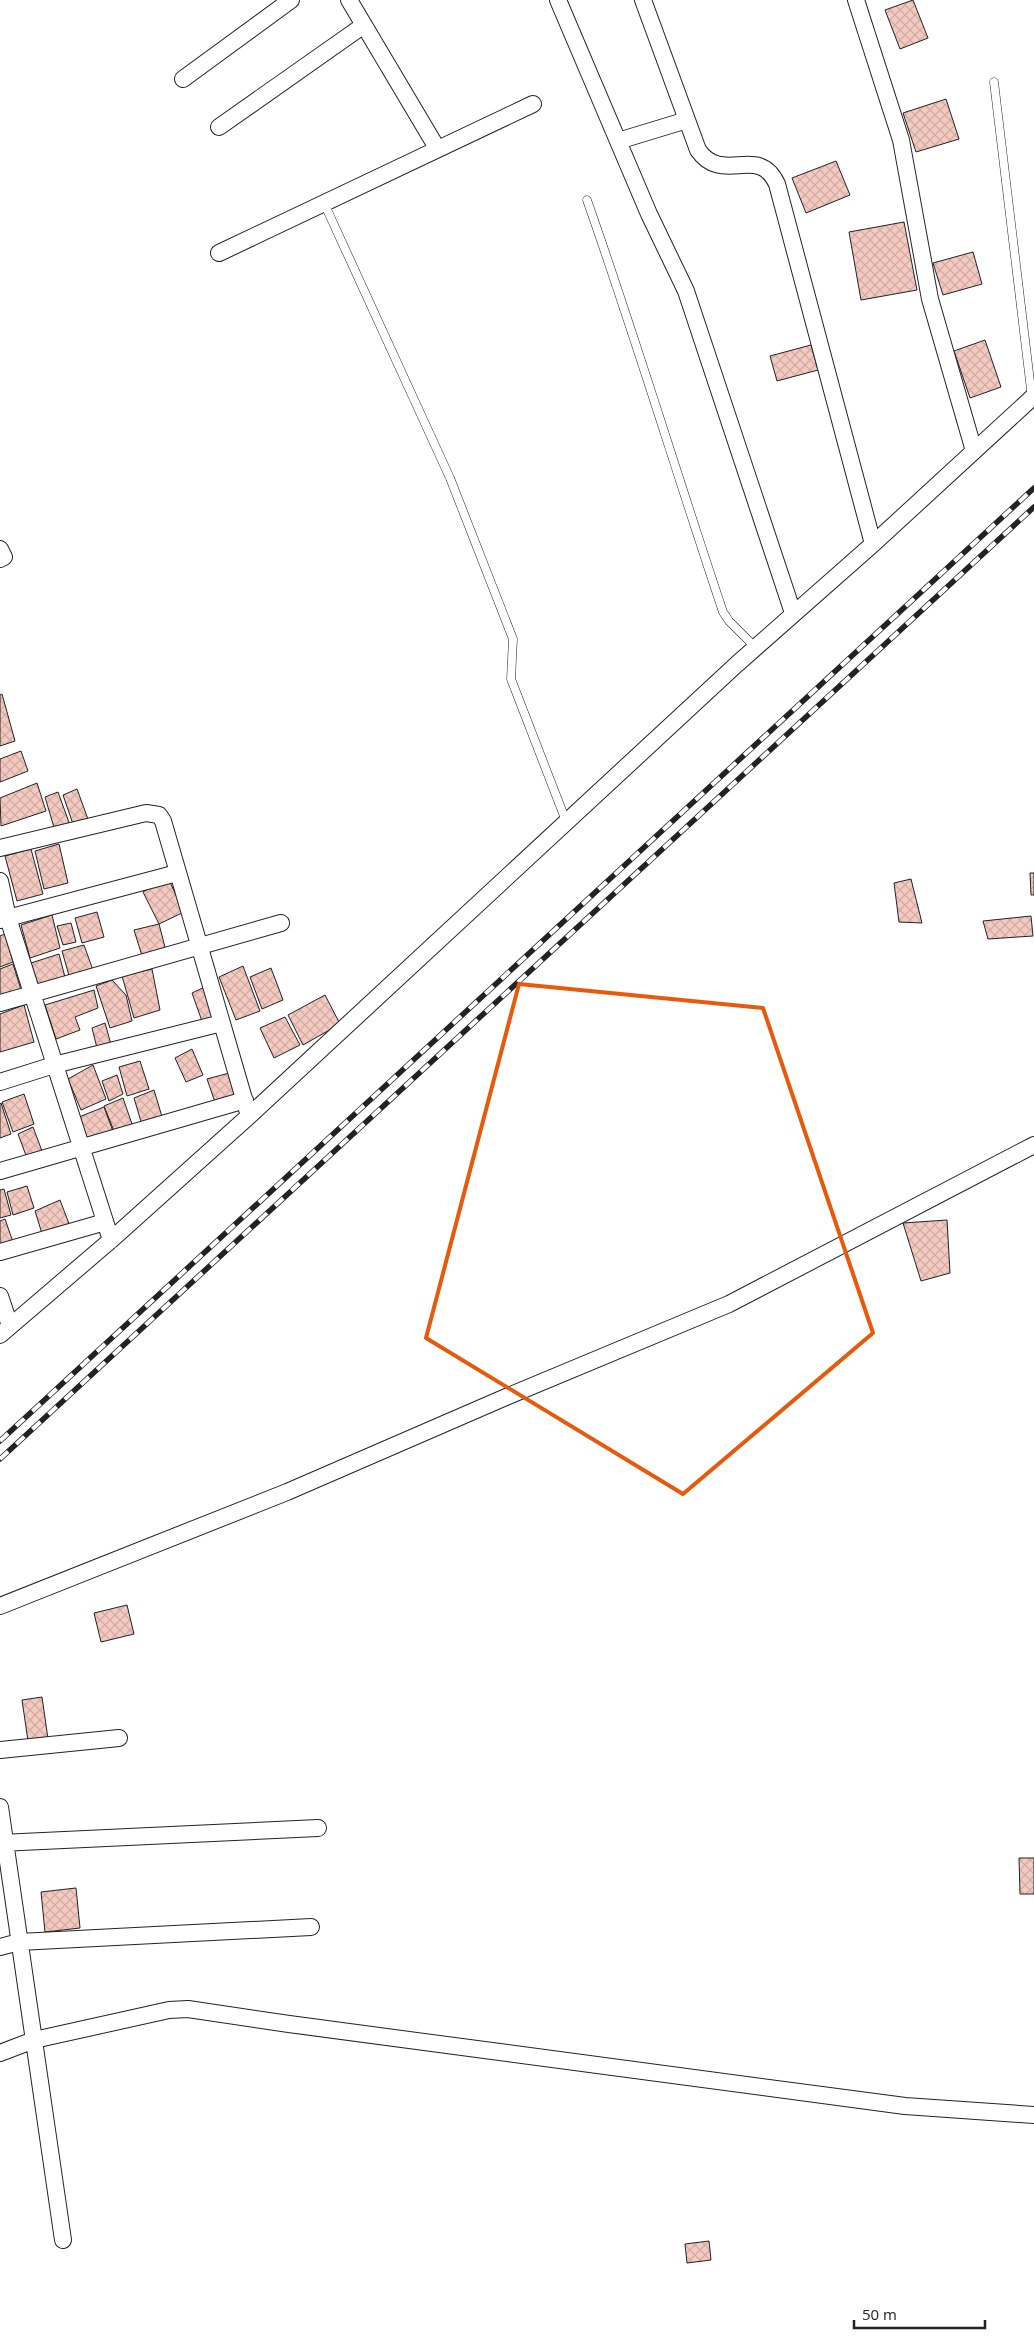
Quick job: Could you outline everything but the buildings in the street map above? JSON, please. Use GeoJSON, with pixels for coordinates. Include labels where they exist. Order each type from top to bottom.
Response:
{"type":"FeatureCollection","features":[{"type":"Feature","properties":{"kind":"street"},"geometry":{"type":"LineString","coordinates":[[184,79],[290,0]]}},
{"type":"Feature","properties":{"kind":"street"},"geometry":{"type":"LineString","coordinates":[[349,0],[437,148]]}},
{"type":"Feature","properties":{"kind":"street"},"geometry":{"type":"LineString","coordinates":[[558,0],[618,141],[686,292],[793,613]]}},
{"type":"Feature","properties":{"kind":"street"},"geometry":{"type":"LineString","coordinates":[[643,0],[698,150],[705,160],[713,165],[754,165],[765,167],[772,174],[777,184],[873,544]]}},
{"type":"Feature","properties":{"kind":"street"},"geometry":{"type":"LineString","coordinates":[[856,0],[901,140],[930,299],[974,451]]}},
{"type":"Feature","properties":{"kind":"street"},"geometry":{"type":"LineString","coordinates":[[219,127],[364,25]]}},
{"type":"Feature","properties":{"kind":"street"},"geometry":{"type":"LineString","coordinates":[[219,253],[533,104]]}},
{"type":"Feature","properties":{"kind":"street"},"geometry":{"type":"LineString","coordinates":[[618,141],[687,120]]}},
{"type":"Feature","properties":{"kind":"street"},"geometry":{"type":"LineString","coordinates":[[5,1330],[111,1240],[249,1116],[755,647],[873,544],[1033,398]]}},
{"type":"Feature","properties":{"kind":"street"},"geometry":{"type":"LineString","coordinates":[[0,549],[4,557],[0,559]]}},
{"type":"Feature","properties":{"kind":"street"},"geometry":{"type":"LineString","coordinates":[[0,848],[152,813],[159,815],[163,821],[249,1116]]}},
{"type":"Feature","properties":{"kind":"street"},"geometry":{"type":"LineString","coordinates":[[4,919],[177,873]]}},
{"type":"Feature","properties":{"kind":"street"},"geometry":{"type":"LineString","coordinates":[[0,881],[4,919],[32,994],[111,1240]]}},
{"type":"Feature","properties":{"kind":"street"},"geometry":{"type":"LineString","coordinates":[[0,1002],[281,923]]}},
{"type":"Feature","properties":{"kind":"street"},"geometry":{"type":"LineString","coordinates":[[0,1082],[54,1065],[222,1023]]}},
{"type":"Feature","properties":{"kind":"street"},"geometry":{"type":"LineString","coordinates":[[0,1171],[244,1100]]}},
{"type":"Feature","properties":{"kind":"street"},"geometry":{"type":"LineString","coordinates":[[0,1606],[287,1492],[506,1397],[729,1304],[1034,1145]]}},
{"type":"Feature","properties":{"kind":"street"},"geometry":{"type":"LineString","coordinates":[[0,1252],[105,1222]]}},
{"type":"Feature","properties":{"kind":"street"},"geometry":{"type":"LineString","coordinates":[[0,1296],[5,1330]]}},
{"type":"Feature","properties":{"kind":"street"},"geometry":{"type":"LineString","coordinates":[[0,1750],[119,1738]]}},
{"type":"Feature","properties":{"kind":"street"},"geometry":{"type":"LineString","coordinates":[[0,1807],[2,1842],[19,1942],[63,2240]]}},
{"type":"Feature","properties":{"kind":"street"},"geometry":{"type":"LineString","coordinates":[[2,1842],[318,1828]]}},
{"type":"Feature","properties":{"kind":"street"},"geometry":{"type":"LineString","coordinates":[[0,1947],[19,1942],[311,1927]]}},
{"type":"Feature","properties":{"kind":"street"},"geometry":{"type":"LineString","coordinates":[[0,2053],[34,2040],[169,2010],[188,2009],[905,2106],[1034,2115]]}},
{"type":"Feature","properties":{"kind":"lane"},"geometry":{"type":"LineString","coordinates":[[994,82],[1033,398]]}},
{"type":"Feature","properties":{"kind":"lane"},"geometry":{"type":"LineString","coordinates":[[587,200],[723,612],[729,621],[755,647]]}},
{"type":"Feature","properties":{"kind":"lane"},"geometry":{"type":"LineString","coordinates":[[324,202],[450,478],[514,639],[511,679],[566,821]]}},
{"type":"Feature","properties":{"kind":"highlighted area"},"geometry":{"type":"Polygon","coordinates":[[[519,984],[763,1008],[873,1333],[683,1494],[426,1338],[519,984]]]}},
{"type":"Feature","properties":{"kind":"railway"},"geometry":{"type":"LineString","coordinates":[[0,1441],[1034,488]]}},
{"type":"Feature","properties":{"kind":"railway"},"geometry":{"type":"LineString","coordinates":[[0,1459],[1034,507]]}}]}
